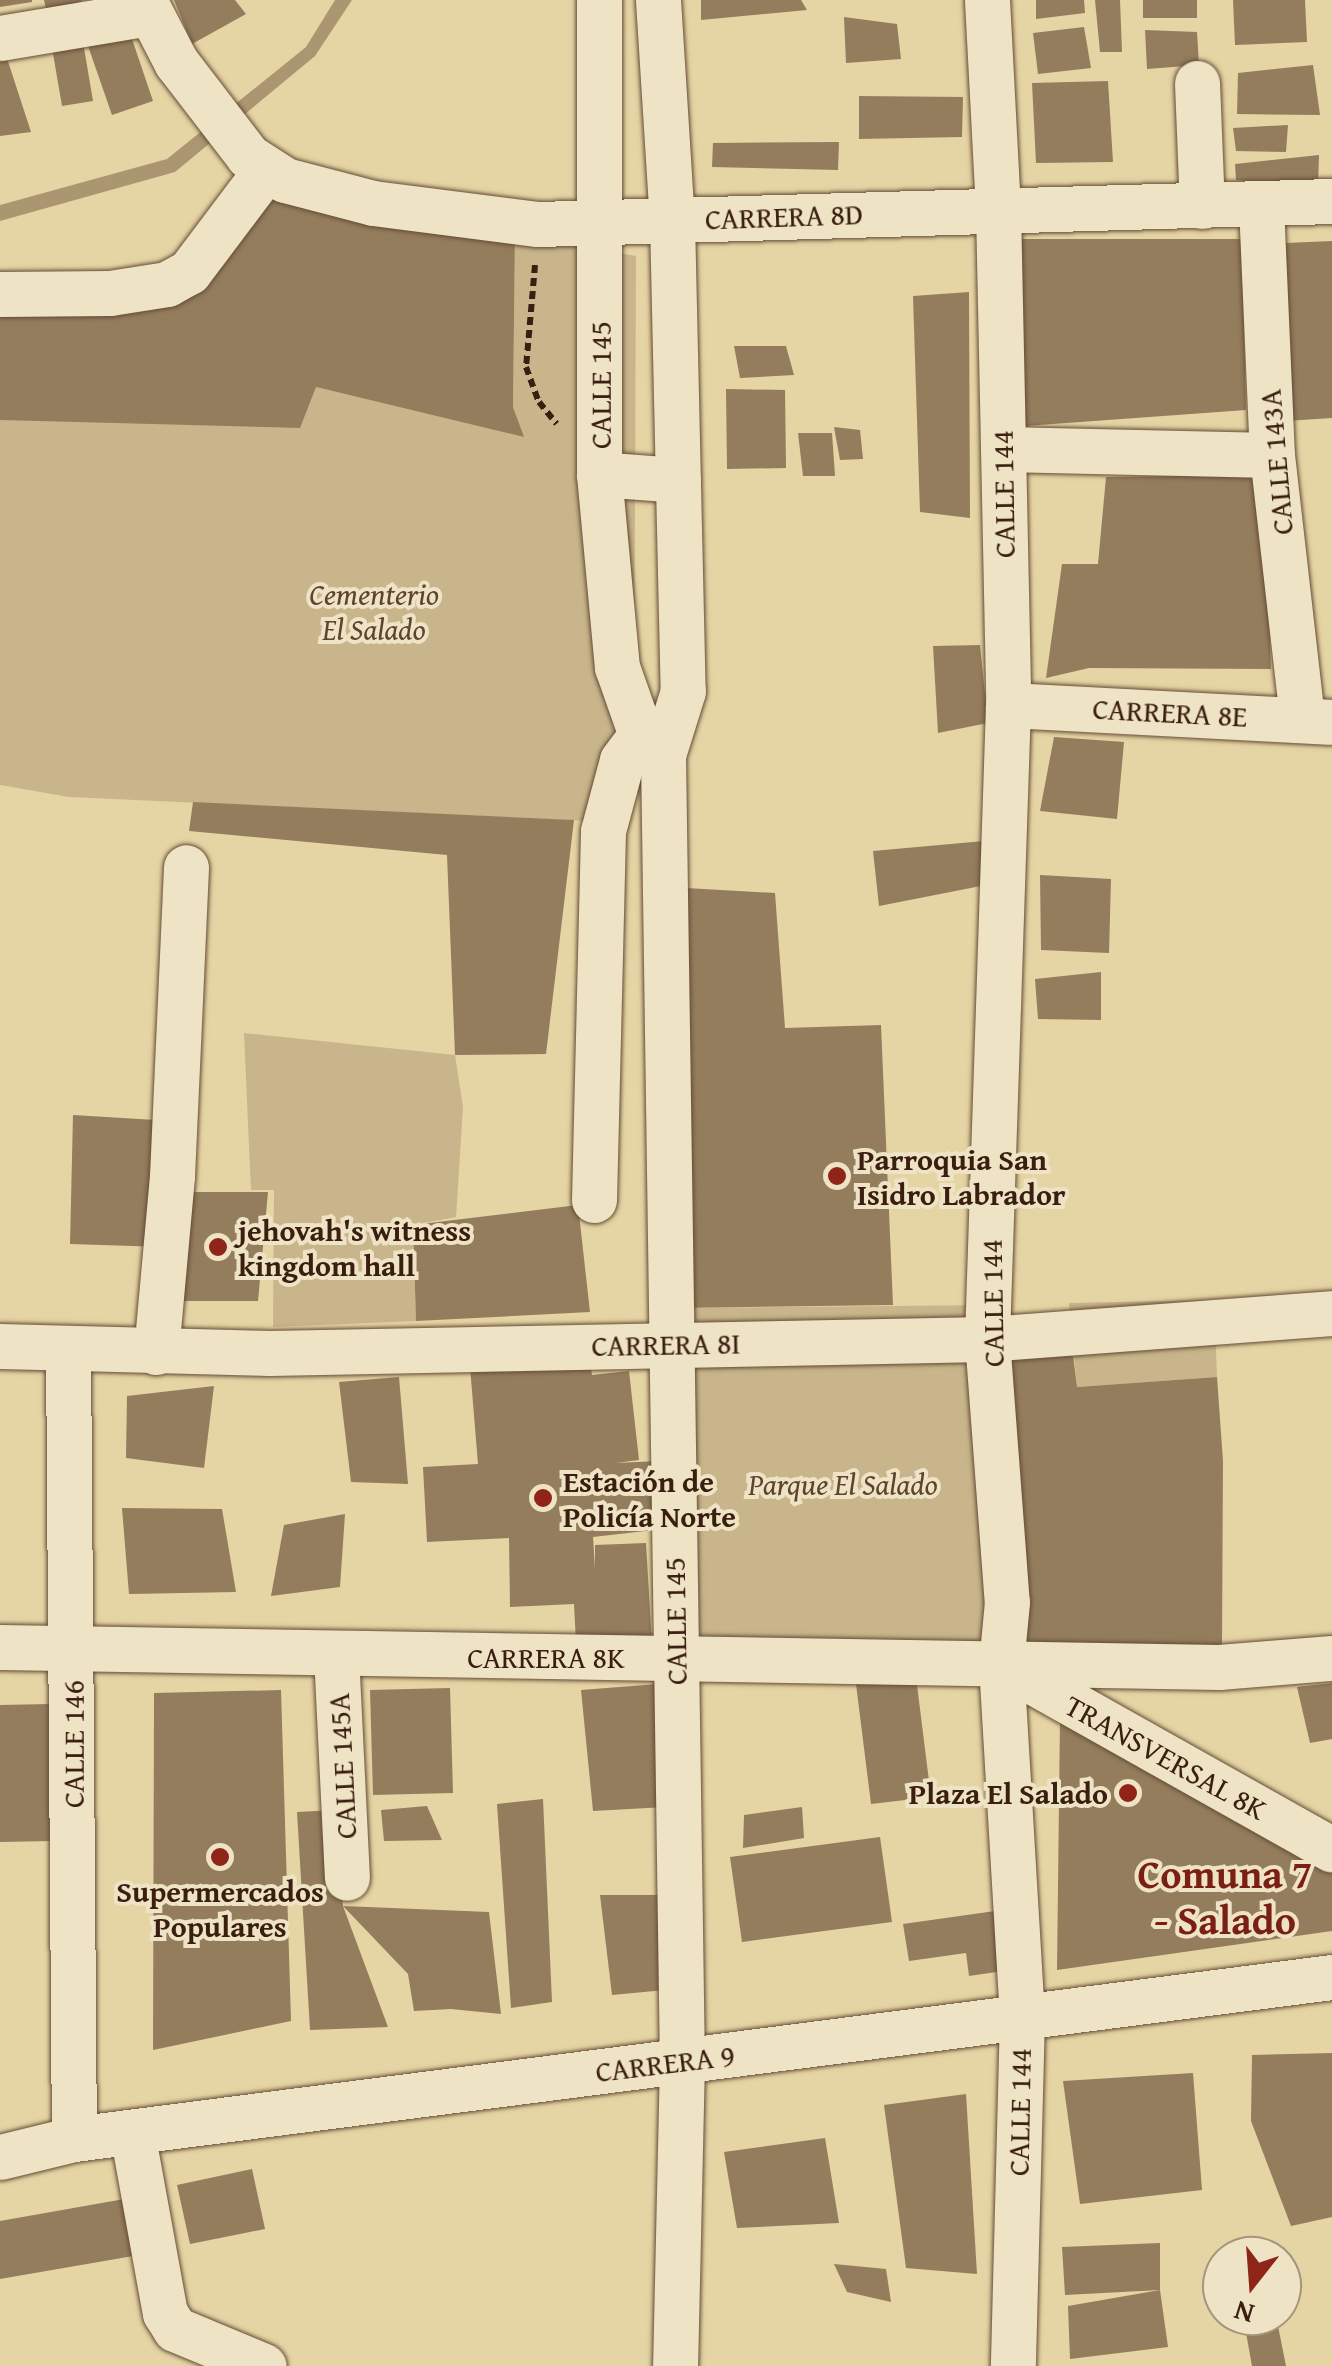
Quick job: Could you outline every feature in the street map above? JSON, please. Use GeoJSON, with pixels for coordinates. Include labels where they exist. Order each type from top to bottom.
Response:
{"type":"FeatureCollection","features":[{"type":"Feature","properties":{"kind":"street","name":"CALLE 145"},"geometry":{"type":"LineString","coordinates":[[599,0],[600,474],[617,667],[658,740],[673,1344],[682,2061],[676,2366]]}},
{"type":"Feature","properties":{"kind":"street","name":"CALLE 145"},"geometry":{"type":"LineString","coordinates":[[658,0],[672,220],[683,690],[658,740]]}},
{"type":"Feature","properties":{"kind":"street","name":"CALLE 144"},"geometry":{"type":"LineString","coordinates":[[987,0],[998,209],[1008,704],[987,1338],[1007,1602],[1001,1664],[1022,2018],[1013,2366]]}},
{"type":"Feature","properties":{"kind":"street"},"geometry":{"type":"LineString","coordinates":[[0,38],[147,6],[206,105],[257,163],[189,272],[167,284],[110,293],[0,294]]}},
{"type":"Feature","properties":{"kind":"street"},"geometry":{"type":"LineString","coordinates":[[1197,83],[1202,206]]}},
{"type":"Feature","properties":{"kind":"street","name":"CARRERA 8D"},"geometry":{"type":"LineString","coordinates":[[257,163],[314,190],[374,203],[538,224],[1332,200]]}},
{"type":"Feature","properties":{"kind":"street","name":"CALLE 143A"},"geometry":{"type":"LineString","coordinates":[[1260,204],[1272,455],[1317,720]]}},
{"type":"Feature","properties":{"kind":"street"},"geometry":{"type":"LineString","coordinates":[[1002,449],[1272,455]]}},
{"type":"Feature","properties":{"kind":"street"},"geometry":{"type":"LineString","coordinates":[[600,474],[678,480]]}},
{"type":"Feature","properties":{"kind":"street","name":"CARRERA 8E"},"geometry":{"type":"LineString","coordinates":[[1008,704],[1317,720]]}},
{"type":"Feature","properties":{"kind":"street"},"geometry":{"type":"LineString","coordinates":[[594,1200],[603,831],[622,760],[658,740]]}},
{"type":"Feature","properties":{"kind":"street"},"geometry":{"type":"LineString","coordinates":[[156,1352],[172,1176],[186,868]]}},
{"type":"Feature","properties":{"kind":"street","name":"CARRERA 8I"},"geometry":{"type":"LineString","coordinates":[[0,1346],[156,1352],[383,1352],[987,1338],[1332,1313]]}},
{"type":"Feature","properties":{"kind":"street","name":"CALLE 146"},"geometry":{"type":"LineString","coordinates":[[68,1348],[74,2140]]}},
{"type":"Feature","properties":{"kind":"street","name":"CARRERA 8K"},"geometry":{"type":"LineString","coordinates":[[0,1647],[1219,1667],[1332,1658]]}},
{"type":"Feature","properties":{"kind":"street","name":"CALLE 145A"},"geometry":{"type":"LineString","coordinates":[[336,1654],[347,1878]]}},
{"type":"Feature","properties":{"kind":"street","name":"TRANSVERSAL 8K"},"geometry":{"type":"LineString","coordinates":[[1001,1664],[1332,1850]]}},
{"type":"Feature","properties":{"kind":"street","name":"CARRERA 9"},"geometry":{"type":"LineString","coordinates":[[0,2157],[132,2132],[1332,1977]]}},
{"type":"Feature","properties":{"kind":"street"},"geometry":{"type":"LineString","coordinates":[[132,2132],[165,2313],[175,2328],[264,2366]]}},
{"type":"Feature","properties":{"kind":"path"},"geometry":{"type":"LineString","coordinates":[[538,224],[526,367],[539,402],[600,474]]}},
{"type":"Feature","properties":{"kind":"green space","name":"Cementerio El Salado"},"geometry":{"type":"Polygon","coordinates":[[[515,235],[636,256],[634,730],[613,822],[69,797],[0,785],[0,420],[316,387],[523,437],[513,407],[515,235]]]}},
{"type":"Feature","properties":{"kind":"green space"},"geometry":{"type":"Polygon","coordinates":[[[244,1033],[455,1055],[463,1107],[456,1217],[413,1225],[416,1321],[273,1327],[274,1190],[251,1190],[244,1033]]]}},
{"type":"Feature","properties":{"kind":"green space"},"geometry":{"type":"Polygon","coordinates":[[[1214,1300],[1217,1377],[1077,1387],[1069,1303],[1214,1300]]]}},
{"type":"Feature","properties":{"kind":"green space","name":"Parque El Salado"},"geometry":{"type":"Polygon","coordinates":[[[997,1305],[1013,1651],[683,1643],[678,1308],[997,1305]]]}},
{"type":"Feature","properties":{"kind":"shaded area"},"geometry":{"type":"Polygon","coordinates":[[[335,0],[352,0],[315,56],[175,172],[0,221],[0,205],[167,159],[306,47],[335,0]]]}},
{"type":"Feature","properties":{"kind":"building"},"geometry":{"type":"Polygon","coordinates":[[[0,0],[32,0],[32,2],[0,7],[0,0]]]}},
{"type":"Feature","properties":{"kind":"building"},"geometry":{"type":"Polygon","coordinates":[[[44,0],[83,0],[48,18],[44,0]]]}},
{"type":"Feature","properties":{"kind":"building"},"geometry":{"type":"Polygon","coordinates":[[[174,0],[235,0],[246,14],[192,44],[174,0]]]}},
{"type":"Feature","properties":{"kind":"building"},"geometry":{"type":"Polygon","coordinates":[[[701,0],[801,0],[807,10],[701,20],[701,0]]]}},
{"type":"Feature","properties":{"kind":"building"},"geometry":{"type":"Polygon","coordinates":[[[1036,0],[1084,0],[1085,13],[1036,19],[1036,0]]]}},
{"type":"Feature","properties":{"kind":"building"},"geometry":{"type":"Polygon","coordinates":[[[1095,0],[1120,0],[1122,52],[1100,52],[1095,0]]]}},
{"type":"Feature","properties":{"kind":"building"},"geometry":{"type":"Polygon","coordinates":[[[1143,0],[1197,0],[1197,18],[1143,18],[1143,0]]]}},
{"type":"Feature","properties":{"kind":"building"},"geometry":{"type":"Polygon","coordinates":[[[1233,0],[1305,0],[1307,42],[1235,45],[1233,0]]]}},
{"type":"Feature","properties":{"kind":"building"},"geometry":{"type":"Polygon","coordinates":[[[844,17],[897,24],[901,59],[846,63],[844,17]]]}},
{"type":"Feature","properties":{"kind":"building"},"geometry":{"type":"Polygon","coordinates":[[[1084,27],[1091,68],[1038,74],[1033,33],[1084,27]]]}},
{"type":"Feature","properties":{"kind":"building"},"geometry":{"type":"Polygon","coordinates":[[[1145,30],[1197,32],[1199,65],[1147,69],[1145,30]]]}},
{"type":"Feature","properties":{"kind":"building"},"geometry":{"type":"Polygon","coordinates":[[[130,33],[153,101],[112,115],[88,46],[130,33]]]}},
{"type":"Feature","properties":{"kind":"building"},"geometry":{"type":"Polygon","coordinates":[[[82,36],[93,101],[62,106],[51,42],[82,36]]]}},
{"type":"Feature","properties":{"kind":"building"},"geometry":{"type":"Polygon","coordinates":[[[3,46],[31,132],[0,136],[3,46]]]}},
{"type":"Feature","properties":{"kind":"building"},"geometry":{"type":"Polygon","coordinates":[[[1313,65],[1320,115],[1237,114],[1238,73],[1313,65]]]}},
{"type":"Feature","properties":{"kind":"building"},"geometry":{"type":"Polygon","coordinates":[[[1108,81],[1113,162],[1036,163],[1032,83],[1108,81]]]}},
{"type":"Feature","properties":{"kind":"building"},"geometry":{"type":"Polygon","coordinates":[[[859,96],[963,97],[962,137],[859,139],[859,96]]]}},
{"type":"Feature","properties":{"kind":"building"},"geometry":{"type":"Polygon","coordinates":[[[1288,125],[1286,152],[1236,151],[1233,128],[1288,125]]]}},
{"type":"Feature","properties":{"kind":"building"},"geometry":{"type":"Polygon","coordinates":[[[839,142],[838,170],[712,167],[713,143],[839,142]]]}},
{"type":"Feature","properties":{"kind":"building"},"geometry":{"type":"Polygon","coordinates":[[[1319,155],[1318,187],[1236,180],[1235,164],[1319,155]]]}},
{"type":"Feature","properties":{"kind":"building"},"geometry":{"type":"Polygon","coordinates":[[[279,185],[515,235],[513,407],[524,437],[316,387],[300,428],[0,420],[0,301],[154,301],[279,185]]]}},
{"type":"Feature","properties":{"kind":"building"},"geometry":{"type":"Polygon","coordinates":[[[1015,239],[1242,239],[1246,410],[1025,426],[1015,239]]]}},
{"type":"Feature","properties":{"kind":"building"},"geometry":{"type":"Polygon","coordinates":[[[1332,241],[1332,418],[1286,421],[1286,243],[1332,241]]]}},
{"type":"Feature","properties":{"kind":"building"},"geometry":{"type":"Polygon","coordinates":[[[969,292],[970,518],[920,512],[913,296],[969,292]]]}},
{"type":"Feature","properties":{"kind":"building"},"geometry":{"type":"Polygon","coordinates":[[[734,346],[786,346],[794,375],[740,378],[734,346]]]}},
{"type":"Feature","properties":{"kind":"building"},"geometry":{"type":"Polygon","coordinates":[[[726,389],[785,390],[786,468],[727,469],[726,389]]]}},
{"type":"Feature","properties":{"kind":"building"},"geometry":{"type":"Polygon","coordinates":[[[834,427],[860,430],[863,459],[840,460],[834,427]]]}},
{"type":"Feature","properties":{"kind":"building"},"geometry":{"type":"Polygon","coordinates":[[[798,433],[832,433],[835,476],[803,476],[798,433]]]}},
{"type":"Feature","properties":{"kind":"building"},"geometry":{"type":"Polygon","coordinates":[[[1264,475],[1271,669],[1089,668],[1046,678],[1062,564],[1098,564],[1106,477],[1264,475]]]}},
{"type":"Feature","properties":{"kind":"building"},"geometry":{"type":"Polygon","coordinates":[[[980,645],[988,723],[938,733],[933,646],[980,645]]]}},
{"type":"Feature","properties":{"kind":"building"},"geometry":{"type":"Polygon","coordinates":[[[1054,737],[1124,742],[1117,819],[1040,811],[1054,737]]]}},
{"type":"Feature","properties":{"kind":"building"},"geometry":{"type":"Polygon","coordinates":[[[193,802],[574,820],[546,1054],[455,1055],[447,855],[189,831],[193,802]]]}},
{"type":"Feature","properties":{"kind":"building"},"geometry":{"type":"Polygon","coordinates":[[[984,841],[986,885],[879,906],[873,851],[984,841]]]}},
{"type":"Feature","properties":{"kind":"building"},"geometry":{"type":"Polygon","coordinates":[[[1040,875],[1111,879],[1109,953],[1041,950],[1040,875]]]}},
{"type":"Feature","properties":{"kind":"building"},"geometry":{"type":"Polygon","coordinates":[[[669,887],[775,893],[785,1028],[881,1025],[893,1305],[678,1308],[669,887]]]}},
{"type":"Feature","properties":{"kind":"building"},"geometry":{"type":"Polygon","coordinates":[[[1101,972],[1101,1020],[1038,1019],[1035,979],[1101,972]]]}},
{"type":"Feature","properties":{"kind":"building"},"geometry":{"type":"Polygon","coordinates":[[[73,1115],[172,1121],[164,1247],[70,1244],[73,1115]]]}},
{"type":"Feature","properties":{"kind":"building","name":"jehovah's witness kingdom hall"},"geometry":{"type":"Polygon","coordinates":[[[178,1192],[268,1192],[258,1301],[170,1301],[178,1192]]]}},
{"type":"Feature","properties":{"kind":"building"},"geometry":{"type":"Polygon","coordinates":[[[578,1205],[590,1312],[416,1321],[413,1225],[578,1205]]]}},
{"type":"Feature","properties":{"kind":"building"},"geometry":{"type":"Polygon","coordinates":[[[1072,1347],[1077,1387],[1217,1377],[1223,1461],[1222,1650],[1013,1651],[1000,1353],[1072,1347]]]}},
{"type":"Feature","properties":{"kind":"building","name":"Estación de Policía Norte"},"geometry":{"type":"Polygon","coordinates":[[[590,1360],[592,1375],[629,1371],[639,1460],[616,1463],[660,1461],[663,1529],[593,1537],[595,1569],[595,1545],[646,1543],[652,1644],[576,1643],[574,1604],[510,1607],[509,1538],[427,1542],[423,1467],[478,1464],[470,1367],[590,1360]]]}},
{"type":"Feature","properties":{"kind":"building"},"geometry":{"type":"Polygon","coordinates":[[[399,1377],[408,1484],[351,1482],[339,1382],[399,1377]]]}},
{"type":"Feature","properties":{"kind":"building"},"geometry":{"type":"Polygon","coordinates":[[[214,1386],[204,1468],[126,1458],[127,1396],[214,1386]]]}},
{"type":"Feature","properties":{"kind":"building"},"geometry":{"type":"Polygon","coordinates":[[[122,1508],[222,1509],[236,1592],[129,1594],[122,1508]]]}},
{"type":"Feature","properties":{"kind":"building"},"geometry":{"type":"Polygon","coordinates":[[[345,1514],[340,1587],[271,1596],[284,1525],[345,1514]]]}},
{"type":"Feature","properties":{"kind":"building"},"geometry":{"type":"Polygon","coordinates":[[[916,1677],[931,1797],[871,1804],[856,1684],[916,1677]]]}},
{"type":"Feature","properties":{"kind":"building"},"geometry":{"type":"Polygon","coordinates":[[[1332,1683],[1332,1739],[1310,1743],[1297,1687],[1332,1683]]]}},
{"type":"Feature","properties":{"kind":"building"},"geometry":{"type":"Polygon","coordinates":[[[658,1684],[666,1807],[593,1811],[581,1690],[658,1684]]]}},
{"type":"Feature","properties":{"kind":"building"},"geometry":{"type":"Polygon","coordinates":[[[450,1688],[453,1793],[373,1795],[370,1690],[450,1688]]]}},
{"type":"Feature","properties":{"kind":"building","name":"Supermercados Populares"},"geometry":{"type":"Polygon","coordinates":[[[281,1690],[291,2021],[153,2050],[154,1693],[281,1690]]]}},
{"type":"Feature","properties":{"kind":"building"},"geometry":{"type":"Polygon","coordinates":[[[49,1704],[53,1841],[0,1842],[0,1705],[49,1704]]]}},
{"type":"Feature","properties":{"kind":"building","name":"Plaza El Salado"},"geometry":{"type":"Polygon","coordinates":[[[1060,1719],[1332,1868],[1332,1931],[1057,1970],[1060,1719]]]}},
{"type":"Feature","properties":{"kind":"building"},"geometry":{"type":"Polygon","coordinates":[[[543,1799],[552,2002],[511,2008],[497,1804],[543,1799]]]}},
{"type":"Feature","properties":{"kind":"building"},"geometry":{"type":"Polygon","coordinates":[[[427,1806],[442,1840],[384,1841],[381,1810],[427,1806]]]}},
{"type":"Feature","properties":{"kind":"building"},"geometry":{"type":"Polygon","coordinates":[[[802,1807],[804,1838],[743,1848],[744,1815],[802,1807]]]}},
{"type":"Feature","properties":{"kind":"building"},"geometry":{"type":"Polygon","coordinates":[[[335,1810],[343,1906],[388,2027],[310,2030],[297,1812],[335,1810]]]}},
{"type":"Feature","properties":{"kind":"building"},"geometry":{"type":"Polygon","coordinates":[[[880,1837],[892,1922],[742,1942],[730,1857],[880,1837]]]}},
{"type":"Feature","properties":{"kind":"building"},"geometry":{"type":"Polygon","coordinates":[[[600,1895],[658,1895],[665,1990],[612,1995],[600,1895]]]}},
{"type":"Feature","properties":{"kind":"building"},"geometry":{"type":"Polygon","coordinates":[[[343,1906],[489,1912],[501,2014],[451,2009],[414,2011],[408,1974],[343,1906]]]}},
{"type":"Feature","properties":{"kind":"building"},"geometry":{"type":"Polygon","coordinates":[[[995,1911],[1003,1971],[969,1976],[966,1953],[909,1961],[903,1924],[995,1911]]]}},
{"type":"Feature","properties":{"kind":"building"},"geometry":{"type":"Polygon","coordinates":[[[1332,2053],[1332,2217],[1291,2226],[1251,2121],[1252,2055],[1332,2053]]]}},
{"type":"Feature","properties":{"kind":"building"},"geometry":{"type":"Polygon","coordinates":[[[1193,2073],[1202,2190],[1080,2204],[1063,2081],[1193,2073]]]}},
{"type":"Feature","properties":{"kind":"building"},"geometry":{"type":"Polygon","coordinates":[[[966,2094],[977,2274],[906,2268],[884,2105],[966,2094]]]}},
{"type":"Feature","properties":{"kind":"building"},"geometry":{"type":"Polygon","coordinates":[[[825,2138],[839,2223],[737,2228],[724,2152],[825,2138]]]}},
{"type":"Feature","properties":{"kind":"building"},"geometry":{"type":"Polygon","coordinates":[[[252,2169],[265,2229],[190,2244],[177,2185],[252,2169]]]}},
{"type":"Feature","properties":{"kind":"building"},"geometry":{"type":"Polygon","coordinates":[[[130,2198],[139,2255],[0,2279],[0,2221],[130,2198]]]}},
{"type":"Feature","properties":{"kind":"building"},"geometry":{"type":"Polygon","coordinates":[[[1160,2243],[1160,2290],[1065,2295],[1062,2247],[1160,2243]]]}},
{"type":"Feature","properties":{"kind":"building"},"geometry":{"type":"Polygon","coordinates":[[[834,2264],[886,2269],[891,2302],[847,2292],[834,2264]]]}},
{"type":"Feature","properties":{"kind":"building"},"geometry":{"type":"Polygon","coordinates":[[[1160,2290],[1168,2347],[1070,2359],[1068,2306],[1160,2290]]]}},
{"type":"Feature","properties":{"kind":"building"},"geometry":{"type":"Polygon","coordinates":[[[1247,2336],[1280,2336],[1286,2366],[1252,2366],[1247,2336]]]}},
{"type":"Feature","properties":{"kind":"place","name":"Parroquia San Isidro Labrador"},"geometry":{"type":"Point","coordinates":[837,1176]}},
{"type":"Feature","properties":{"kind":"place","name":"jehovah's witness kingdom hall"},"geometry":{"type":"Point","coordinates":[218,1247]}},
{"type":"Feature","properties":{"kind":"place","name":"Estación de Policía Norte"},"geometry":{"type":"Point","coordinates":[543,1498]}},
{"type":"Feature","properties":{"kind":"place","name":"Plaza El Salado"},"geometry":{"type":"Point","coordinates":[1128,1793]}},
{"type":"Feature","properties":{"kind":"place","name":"Supermercados Populares"},"geometry":{"type":"Point","coordinates":[220,1857]}},
{"type":"Feature","properties":{"kind":"district","name":"Comuna 7 - Salado"},"geometry":{"type":"Point","coordinates":[1225,1897]}}]}
